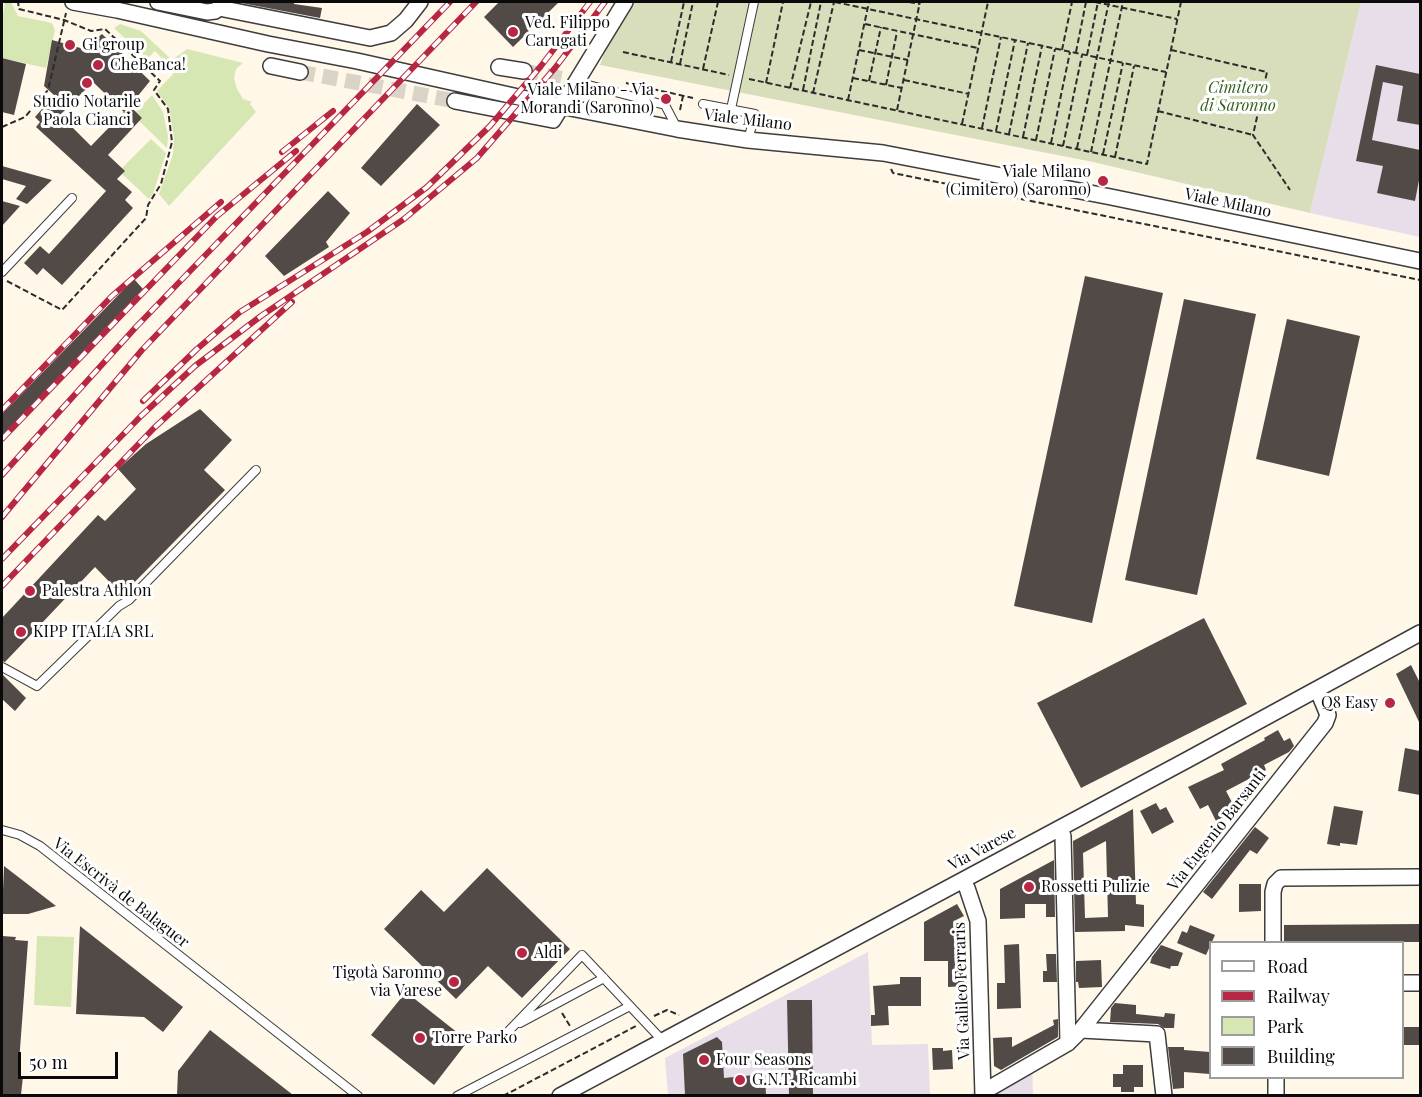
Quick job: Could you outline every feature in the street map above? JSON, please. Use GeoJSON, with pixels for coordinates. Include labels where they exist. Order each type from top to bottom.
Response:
{"type":"FeatureCollection","features":[{"type":"Feature","properties":{"kind":"street","name":"Viale Milano"},"geometry":{"type":"LineString","coordinates":[[73,2],[124,5],[230,36],[677,129],[748,140],[883,153],[1111,197],[1420,261]]}},
{"type":"Feature","properties":{"kind":"street"},"geometry":{"type":"LineString","coordinates":[[158,2],[207,12],[215,11],[220,5],[370,38],[391,33],[406,20],[420,2]]}},
{"type":"Feature","properties":{"kind":"street"},"geometry":{"type":"LineString","coordinates":[[455,101],[553,120],[570,80],[625,2]]}},
{"type":"Feature","properties":{"kind":"street"},"geometry":{"type":"LineString","coordinates":[[271,66],[300,72]]}},
{"type":"Feature","properties":{"kind":"street"},"geometry":{"type":"LineString","coordinates":[[498,67],[524,71]]}},
{"type":"Feature","properties":{"kind":"street","name":"Via Varese"},"geometry":{"type":"LineString","coordinates":[[560,1095],[1420,633]]}},
{"type":"Feature","properties":{"kind":"street","name":"Via Varese"},"geometry":{"type":"LineString","coordinates":[[578,1095],[1420,644]]}},
{"type":"Feature","properties":{"kind":"street","name":"Via Eugenio Barsanti"},"geometry":{"type":"LineString","coordinates":[[983,1094],[1068,1043],[1081,1030],[1325,723],[1328,715],[1321,698]]}},
{"type":"Feature","properties":{"kind":"street"},"geometry":{"type":"LineString","coordinates":[[1063,836],[1068,1043]]}},
{"type":"Feature","properties":{"kind":"street"},"geometry":{"type":"LineString","coordinates":[[1273,941],[1273,892],[1275,884],[1281,878],[1420,877]]}},
{"type":"Feature","properties":{"kind":"street","name":"Via Galileo Ferraris"},"geometry":{"type":"LineString","coordinates":[[967,888],[978,921],[983,1094]]}},
{"type":"Feature","properties":{"kind":"street"},"geometry":{"type":"LineString","coordinates":[[1404,983],[1420,983]]}},
{"type":"Feature","properties":{"kind":"street"},"geometry":{"type":"LineString","coordinates":[[1081,1030],[1157,1034],[1164,1095]]}},
{"type":"Feature","properties":{"kind":"street"},"geometry":{"type":"LineString","coordinates":[[1276,1079],[1276,1095]]}},
{"type":"Feature","properties":{"kind":"lane"},"geometry":{"type":"LineString","coordinates":[[731,109],[754,2]]}},
{"type":"Feature","properties":{"kind":"lane"},"geometry":{"type":"LineString","coordinates":[[570,80],[665,105],[677,129]]}},
{"type":"Feature","properties":{"kind":"lane"},"geometry":{"type":"LineString","coordinates":[[703,104],[755,114],[748,140]]}},
{"type":"Feature","properties":{"kind":"lane"},"geometry":{"type":"LineString","coordinates":[[2,272],[72,198]]}},
{"type":"Feature","properties":{"kind":"lane"},"geometry":{"type":"LineString","coordinates":[[2,667],[37,686],[118,606],[129,600],[255,470]]}},
{"type":"Feature","properties":{"kind":"lane","name":"Via Escrivà de Balaguer"},"geometry":{"type":"LineString","coordinates":[[2,830],[20,835],[40,846],[358,1095]]}},
{"type":"Feature","properties":{"kind":"lane"},"geometry":{"type":"LineString","coordinates":[[499,1041],[582,955],[662,1040]]}},
{"type":"Feature","properties":{"kind":"lane"},"geometry":{"type":"LineString","coordinates":[[513,1027],[604,978]]}},
{"type":"Feature","properties":{"kind":"lane"},"geometry":{"type":"LineString","coordinates":[[457,1095],[630,1006]]}},
{"type":"Feature","properties":{"kind":"path"},"geometry":{"type":"LineString","coordinates":[[2,278],[62,310],[146,218],[148,204],[161,184],[172,142],[168,109],[154,90],[160,81],[105,29],[91,31],[64,20],[19,9],[18,2]]}},
{"type":"Feature","properties":{"kind":"path"},"geometry":{"type":"LineString","coordinates":[[671,62],[684,2]]}},
{"type":"Feature","properties":{"kind":"path"},"geometry":{"type":"LineString","coordinates":[[680,64],[693,2]]}},
{"type":"Feature","properties":{"kind":"path"},"geometry":{"type":"LineString","coordinates":[[703,69],[718,2]]}},
{"type":"Feature","properties":{"kind":"path"},"geometry":{"type":"LineString","coordinates":[[766,83],[783,2]]}},
{"type":"Feature","properties":{"kind":"path"},"geometry":{"type":"LineString","coordinates":[[790,88],[811,2]]}},
{"type":"Feature","properties":{"kind":"path"},"geometry":{"type":"LineString","coordinates":[[802,90],[821,2]]}},
{"type":"Feature","properties":{"kind":"path"},"geometry":{"type":"LineString","coordinates":[[813,93],[834,2],[1166,72]]}},
{"type":"Feature","properties":{"kind":"path"},"geometry":{"type":"LineString","coordinates":[[869,2],[848,100],[1147,164],[1181,2]]}},
{"type":"Feature","properties":{"kind":"path"},"geometry":{"type":"LineString","coordinates":[[897,111],[920,3],[909,2]]}},
{"type":"Feature","properties":{"kind":"path"},"geometry":{"type":"LineString","coordinates":[[962,124],[988,2]]}},
{"type":"Feature","properties":{"kind":"path"},"geometry":{"type":"LineString","coordinates":[[1062,50],[1072,2]]}},
{"type":"Feature","properties":{"kind":"path"},"geometry":{"type":"LineString","coordinates":[[1075,53],[1086,2]]}},
{"type":"Feature","properties":{"kind":"path"},"geometry":{"type":"LineString","coordinates":[[1087,55],[1097,2],[1177,19]]}},
{"type":"Feature","properties":{"kind":"path"},"geometry":{"type":"LineString","coordinates":[[1091,152],[1123,2]]}},
{"type":"Feature","properties":{"kind":"path"},"geometry":{"type":"LineString","coordinates":[[1077,149],[1108,3]]}},
{"type":"Feature","properties":{"kind":"path"},"geometry":{"type":"LineString","coordinates":[[2,127],[26,117],[48,90],[64,20]]}},
{"type":"Feature","properties":{"kind":"path"},"geometry":{"type":"LineString","coordinates":[[865,24],[978,48]]}},
{"type":"Feature","properties":{"kind":"path"},"geometry":{"type":"LineString","coordinates":[[869,81],[881,27]]}},
{"type":"Feature","properties":{"kind":"path"},"geometry":{"type":"LineString","coordinates":[[886,85],[897,31]]}},
{"type":"Feature","properties":{"kind":"path"},"geometry":{"type":"LineString","coordinates":[[982,128],[1001,37]]}},
{"type":"Feature","properties":{"kind":"path"},"geometry":{"type":"LineString","coordinates":[[996,132],[1015,40]]}},
{"type":"Feature","properties":{"kind":"path"},"geometry":{"type":"LineString","coordinates":[[1009,134],[1028,43]]}},
{"type":"Feature","properties":{"kind":"path"},"geometry":{"type":"LineString","coordinates":[[1023,137],[1042,46]]}},
{"type":"Feature","properties":{"kind":"path"},"geometry":{"type":"LineString","coordinates":[[1036,140],[1055,49]]}},
{"type":"Feature","properties":{"kind":"path"},"geometry":{"type":"LineString","coordinates":[[859,50],[908,60]]}},
{"type":"Feature","properties":{"kind":"path"},"geometry":{"type":"LineString","coordinates":[[1171,50],[1268,72],[1253,135]]}},
{"type":"Feature","properties":{"kind":"path"},"geometry":{"type":"LineString","coordinates":[[1051,143],[1070,52]]}},
{"type":"Feature","properties":{"kind":"path"},"geometry":{"type":"LineString","coordinates":[[1063,146],[1082,54]]}},
{"type":"Feature","properties":{"kind":"path"},"geometry":{"type":"LineString","coordinates":[[1103,154],[1123,63]]}},
{"type":"Feature","properties":{"kind":"path"},"geometry":{"type":"LineString","coordinates":[[1115,157],[1134,65]]}},
{"type":"Feature","properties":{"kind":"path"},"geometry":{"type":"LineString","coordinates":[[853,78],[902,88]]}},
{"type":"Feature","properties":{"kind":"path"},"geometry":{"type":"LineString","coordinates":[[904,80],[969,93]]}},
{"type":"Feature","properties":{"kind":"path"},"geometry":{"type":"LineString","coordinates":[[1158,111],[1253,135],[1290,190]]}},
{"type":"Feature","properties":{"kind":"path"},"geometry":{"type":"LineString","coordinates":[[883,153],[893,173],[1420,280]]}},
{"type":"Feature","properties":{"kind":"path"},"geometry":{"type":"LineString","coordinates":[[557,1003],[574,1035]]}},
{"type":"Feature","properties":{"kind":"path"},"geometry":{"type":"LineString","coordinates":[[503,1095],[667,1010],[680,1016]]}},
{"type":"Feature","properties":{"kind":"shaded area"},"geometry":{"type":"Polygon","coordinates":[[[1361,2],[1420,2],[1420,237],[1310,213],[1361,2]]]}},
{"type":"Feature","properties":{"kind":"shaded area"},"geometry":{"type":"Polygon","coordinates":[[[868,952],[872,1045],[928,1044],[930,1095],[668,1095],[665,1058],[868,952]]]}},
{"type":"Feature","properties":{"kind":"shaded area"},"geometry":{"type":"Polygon","coordinates":[[[1032,1058],[1033,1095],[969,1095],[1032,1058]]]}},
{"type":"Feature","properties":{"kind":"green space"},"geometry":{"type":"Polygon","coordinates":[[[5,2],[11,2],[18,16],[52,23],[55,30],[46,68],[2,58],[2,20],[5,2]]]}},
{"type":"Feature","properties":{"kind":"green space","name":"Cimitero di Saronno"},"geometry":{"type":"Polygon","coordinates":[[[634,2],[1361,2],[1310,213],[1093,162],[600,65],[605,51],[634,2]]]}},
{"type":"Feature","properties":{"kind":"green space"},"geometry":{"type":"Polygon","coordinates":[[[120,24],[141,31],[172,60],[187,49],[243,63],[236,69],[234,78],[243,99],[252,102],[250,104],[256,112],[169,206],[159,194],[173,154],[174,137],[169,108],[157,91],[175,72],[155,51],[147,59],[114,28],[120,24]]]}},
{"type":"Feature","properties":{"kind":"green space"},"geometry":{"type":"Polygon","coordinates":[[[152,95],[163,112],[168,136],[167,148],[139,121],[142,118],[136,112],[152,95]]]}},
{"type":"Feature","properties":{"kind":"green space"},"geometry":{"type":"Polygon","coordinates":[[[151,139],[166,153],[153,194],[149,199],[122,174],[122,168],[151,139]]]}},
{"type":"Feature","properties":{"kind":"green space"},"geometry":{"type":"Polygon","coordinates":[[[37,936],[74,937],[71,1007],[34,1005],[37,936]]]}},
{"type":"Feature","properties":{"kind":"building"},"geometry":{"type":"Polygon","coordinates":[[[236,2],[294,2],[294,4],[322,8],[320,18],[236,2]]]}},
{"type":"Feature","properties":{"kind":"building","name":"Ved. Filippo Carugati"},"geometry":{"type":"Polygon","coordinates":[[[499,2],[559,2],[513,47],[484,17],[499,2]]]}},
{"type":"Feature","properties":{"kind":"building"},"geometry":{"type":"Polygon","coordinates":[[[102,34],[150,81],[137,97],[141,100],[133,109],[142,118],[108,155],[125,171],[117,179],[132,192],[125,200],[133,208],[62,285],[43,268],[37,275],[24,263],[40,246],[49,254],[106,191],[36,127],[40,122],[35,117],[54,95],[44,86],[52,40],[84,49],[102,34]],[[93,82],[60,115],[91,146],[124,112],[93,82]]]}},
{"type":"Feature","properties":{"kind":"building"},"geometry":{"type":"Polygon","coordinates":[[[2,58],[26,64],[14,115],[2,112],[2,58]]]}},
{"type":"Feature","properties":{"kind":"building"},"geometry":{"type":"Polygon","coordinates":[[[1376,65],[1420,74],[1420,125],[1397,121],[1403,86],[1383,82],[1372,140],[1420,150],[1420,175],[1415,201],[1377,193],[1383,166],[1356,161],[1376,65]]]}},
{"type":"Feature","properties":{"kind":"building"},"geometry":{"type":"Polygon","coordinates":[[[417,104],[440,125],[381,186],[361,168],[417,104]]]}},
{"type":"Feature","properties":{"kind":"building"},"geometry":{"type":"Polygon","coordinates":[[[2,166],[52,180],[27,204],[16,199],[26,186],[2,179],[2,166]]]}},
{"type":"Feature","properties":{"kind":"building"},"geometry":{"type":"Polygon","coordinates":[[[328,191],[350,213],[326,242],[329,247],[284,276],[265,256],[328,191]]]}},
{"type":"Feature","properties":{"kind":"building"},"geometry":{"type":"Polygon","coordinates":[[[2,201],[20,206],[2,226],[2,201]]]}},
{"type":"Feature","properties":{"kind":"building"},"geometry":{"type":"Polygon","coordinates":[[[1085,276],[1163,293],[1092,623],[1014,606],[1085,276]]]}},
{"type":"Feature","properties":{"kind":"building"},"geometry":{"type":"Polygon","coordinates":[[[134,279],[143,289],[2,436],[2,414],[134,279]]]}},
{"type":"Feature","properties":{"kind":"building"},"geometry":{"type":"Polygon","coordinates":[[[1184,299],[1256,314],[1197,595],[1125,580],[1184,299]]]}},
{"type":"Feature","properties":{"kind":"building"},"geometry":{"type":"Polygon","coordinates":[[[1287,319],[1360,336],[1329,476],[1256,459],[1287,319]]]}},
{"type":"Feature","properties":{"kind":"building"},"geometry":{"type":"Polygon","coordinates":[[[200,409],[232,440],[204,470],[225,490],[122,595],[95,567],[5,662],[2,661],[2,618],[98,515],[105,521],[136,489],[118,469],[146,444],[200,409]]]}},
{"type":"Feature","properties":{"kind":"building"},"geometry":{"type":"Polygon","coordinates":[[[1204,618],[1247,704],[1081,788],[1037,703],[1204,618]]]}},
{"type":"Feature","properties":{"kind":"building"},"geometry":{"type":"Polygon","coordinates":[[[1411,665],[1420,683],[1420,724],[1396,674],[1411,665]]]}},
{"type":"Feature","properties":{"kind":"building"},"geometry":{"type":"Polygon","coordinates":[[[2,674],[26,698],[15,711],[2,699],[2,674]]]}},
{"type":"Feature","properties":{"kind":"building"},"geometry":{"type":"Polygon","coordinates":[[[1278,730],[1284,741],[1290,738],[1294,746],[1289,752],[1264,765],[1266,770],[1226,791],[1235,808],[1216,821],[1208,805],[1200,809],[1188,787],[1224,770],[1221,764],[1265,740],[1264,738],[1278,730]]]}},
{"type":"Feature","properties":{"kind":"building"},"geometry":{"type":"Polygon","coordinates":[[[1405,748],[1420,751],[1420,795],[1398,791],[1405,748]]]}},
{"type":"Feature","properties":{"kind":"building"},"geometry":{"type":"Polygon","coordinates":[[[1156,803],[1160,810],[1166,807],[1174,822],[1152,834],[1140,811],[1156,803]]]}},
{"type":"Feature","properties":{"kind":"building"},"geometry":{"type":"Polygon","coordinates":[[[1334,806],[1363,811],[1357,845],[1327,844],[1334,806]]]}},
{"type":"Feature","properties":{"kind":"building"},"geometry":{"type":"Polygon","coordinates":[[[1133,809],[1136,904],[1144,905],[1144,927],[1125,925],[1125,931],[1075,932],[1073,841],[1133,809]],[[1106,841],[1083,853],[1085,918],[1108,917],[1106,841]]]}},
{"type":"Feature","properties":{"kind":"building"},"geometry":{"type":"Polygon","coordinates":[[[1255,827],[1269,838],[1257,854],[1250,850],[1212,899],[1203,892],[1255,827]]]}},
{"type":"Feature","properties":{"kind":"building","name":"Rossetti Pulizie"},"geometry":{"type":"Polygon","coordinates":[[[1054,860],[1055,917],[1046,917],[1046,904],[1025,904],[1025,918],[1000,919],[1000,889],[1054,860]]]}},
{"type":"Feature","properties":{"kind":"building"},"geometry":{"type":"Polygon","coordinates":[[[4,866],[56,906],[28,914],[2,914],[4,866]]]}},
{"type":"Feature","properties":{"kind":"building"},"geometry":{"type":"Polygon","coordinates":[[[487,868],[570,949],[522,998],[488,966],[456,999],[384,929],[421,890],[444,912],[487,868]]]}},
{"type":"Feature","properties":{"kind":"building"},"geometry":{"type":"Polygon","coordinates":[[[1239,884],[1261,884],[1261,911],[1239,912],[1239,884]]]}},
{"type":"Feature","properties":{"kind":"building"},"geometry":{"type":"Polygon","coordinates":[[[957,904],[964,916],[956,920],[957,947],[965,947],[967,986],[948,987],[948,961],[924,961],[924,922],[957,904]]]}},
{"type":"Feature","properties":{"kind":"building"},"geometry":{"type":"Polygon","coordinates":[[[1420,924],[1420,942],[1284,941],[1284,925],[1420,924]]]}},
{"type":"Feature","properties":{"kind":"building"},"geometry":{"type":"Polygon","coordinates":[[[1190,925],[1215,935],[1212,941],[1209,941],[1206,955],[1177,943],[1182,931],[1187,933],[1190,925]]]}},
{"type":"Feature","properties":{"kind":"building"},"geometry":{"type":"Polygon","coordinates":[[[80,926],[183,1007],[163,1032],[144,1017],[76,1014],[80,926]]]}},
{"type":"Feature","properties":{"kind":"building"},"geometry":{"type":"Polygon","coordinates":[[[2,936],[28,941],[18,1076],[23,1076],[21,1095],[2,1095],[2,936]]]}},
{"type":"Feature","properties":{"kind":"building"},"geometry":{"type":"Polygon","coordinates":[[[1019,944],[1021,1008],[997,1009],[997,983],[1005,983],[1004,945],[1019,944]]]}},
{"type":"Feature","properties":{"kind":"building"},"geometry":{"type":"Polygon","coordinates":[[[1161,945],[1183,953],[1178,966],[1171,966],[1170,969],[1150,963],[1161,945]]]}},
{"type":"Feature","properties":{"kind":"building"},"geometry":{"type":"Polygon","coordinates":[[[1046,954],[1056,954],[1057,982],[1043,982],[1043,971],[1047,971],[1046,954]]]}},
{"type":"Feature","properties":{"kind":"building"},"geometry":{"type":"Polygon","coordinates":[[[1101,960],[1102,987],[1079,988],[1076,982],[1076,961],[1101,960]]]}},
{"type":"Feature","properties":{"kind":"building"},"geometry":{"type":"Polygon","coordinates":[[[900,977],[921,977],[921,1006],[888,1006],[889,1025],[871,1026],[871,1015],[875,1015],[873,986],[900,984],[900,977]]]}},
{"type":"Feature","properties":{"kind":"building","name":"Torre Parko"},"geometry":{"type":"Polygon","coordinates":[[[406,992],[468,1041],[434,1085],[371,1035],[406,992]]]}},
{"type":"Feature","properties":{"kind":"building"},"geometry":{"type":"Polygon","coordinates":[[[787,1000],[812,1000],[813,1095],[789,1095],[787,1000]]]}},
{"type":"Feature","properties":{"kind":"building"},"geometry":{"type":"Polygon","coordinates":[[[1115,1003],[1136,1005],[1136,1014],[1164,1017],[1165,1013],[1175,1014],[1174,1028],[1164,1028],[1158,1024],[1110,1022],[1111,1008],[1115,1003]]]}},
{"type":"Feature","properties":{"kind":"building"},"geometry":{"type":"Polygon","coordinates":[[[1058,1019],[1058,1037],[1001,1070],[994,1066],[993,1038],[1012,1037],[1012,1047],[1054,1025],[1053,1020],[1058,1019]]]}},
{"type":"Feature","properties":{"kind":"building"},"geometry":{"type":"Polygon","coordinates":[[[1404,1027],[1420,1027],[1420,1045],[1404,1045],[1404,1027]]]}},
{"type":"Feature","properties":{"kind":"building"},"geometry":{"type":"Polygon","coordinates":[[[210,1030],[293,1095],[177,1095],[178,1071],[210,1030]]]}},
{"type":"Feature","properties":{"kind":"building"},"geometry":{"type":"Polygon","coordinates":[[[717,1037],[722,1042],[724,1078],[765,1074],[766,1095],[685,1095],[683,1054],[717,1037]]]}},
{"type":"Feature","properties":{"kind":"building"},"geometry":{"type":"Polygon","coordinates":[[[1168,1047],[1184,1047],[1184,1050],[1209,1052],[1209,1074],[1184,1072],[1184,1088],[1173,1089],[1168,1047]]]}},
{"type":"Feature","properties":{"kind":"building"},"geometry":{"type":"Polygon","coordinates":[[[932,1048],[943,1048],[943,1051],[952,1050],[953,1069],[933,1070],[932,1048]]]}},
{"type":"Feature","properties":{"kind":"building"},"geometry":{"type":"Polygon","coordinates":[[[1123,1065],[1143,1065],[1143,1087],[1134,1087],[1134,1092],[1121,1092],[1121,1087],[1113,1087],[1113,1074],[1123,1074],[1123,1065]]]}},
{"type":"Feature","properties":{"kind":"tunnel"},"geometry":{"type":"LineString","coordinates":[[524,71],[564,79]]}},
{"type":"Feature","properties":{"kind":"tunnel"},"geometry":{"type":"LineString","coordinates":[[300,72],[455,101]]}},
{"type":"Feature","properties":{"kind":"railway"},"geometry":{"type":"LineString","coordinates":[[2,475],[136,327],[450,2]]}},
{"type":"Feature","properties":{"kind":"railway"},"geometry":{"type":"LineString","coordinates":[[2,517],[142,350],[476,2]]}},
{"type":"Feature","properties":{"kind":"railway"},"geometry":{"type":"LineString","coordinates":[[143,401],[197,349],[240,312],[367,232],[427,187],[490,126],[541,66],[590,2]]}},
{"type":"Feature","properties":{"kind":"railway"},"geometry":{"type":"LineString","coordinates":[[2,559],[141,416],[195,366],[261,316],[404,219],[477,158],[555,68],[605,2]]}},
{"type":"Feature","properties":{"kind":"railway"},"geometry":{"type":"LineString","coordinates":[[282,152],[333,111]]}},
{"type":"Feature","properties":{"kind":"railway"},"geometry":{"type":"LineString","coordinates":[[2,439],[217,216],[296,151]]}},
{"type":"Feature","properties":{"kind":"railway"},"geometry":{"type":"LineString","coordinates":[[2,410],[112,296],[221,202]]}},
{"type":"Feature","properties":{"kind":"railway"},"geometry":{"type":"LineString","coordinates":[[2,586],[154,428],[292,302]]}},
{"type":"Feature","properties":{"kind":"place","name":"Ved. Filippo Carugati"},"geometry":{"type":"Point","coordinates":[513,32]}},
{"type":"Feature","properties":{"kind":"place","name":"Gi group"},"geometry":{"type":"Point","coordinates":[70,45]}},
{"type":"Feature","properties":{"kind":"place","name":"CheBanca!"},"geometry":{"type":"Point","coordinates":[98,65]}},
{"type":"Feature","properties":{"kind":"place","name":"Studio Notarile Paola Cianci"},"geometry":{"type":"Point","coordinates":[87,83]}},
{"type":"Feature","properties":{"kind":"place","name":"Viale Milano - Via Morandi (Saronno)"},"geometry":{"type":"Point","coordinates":[666,99]}},
{"type":"Feature","properties":{"kind":"place","name":"Viale Milano (Cimitero) (Saronno)"},"geometry":{"type":"Point","coordinates":[1103,181]}},
{"type":"Feature","properties":{"kind":"place","name":"Palestra Athlon"},"geometry":{"type":"Point","coordinates":[30,591]}},
{"type":"Feature","properties":{"kind":"place","name":"KIPP ITALIA SRL"},"geometry":{"type":"Point","coordinates":[21,632]}},
{"type":"Feature","properties":{"kind":"place","name":"Q8 Easy"},"geometry":{"type":"Point","coordinates":[1390,703]}},
{"type":"Feature","properties":{"kind":"place","name":"Rossetti Pulizie"},"geometry":{"type":"Point","coordinates":[1029,887]}},
{"type":"Feature","properties":{"kind":"place","name":"Aldi"},"geometry":{"type":"Point","coordinates":[522,953]}},
{"type":"Feature","properties":{"kind":"place","name":"Tigotà Saronno via Varese"},"geometry":{"type":"Point","coordinates":[454,982]}},
{"type":"Feature","properties":{"kind":"place","name":"Torre Parko"},"geometry":{"type":"Point","coordinates":[420,1038]}},
{"type":"Feature","properties":{"kind":"place","name":"Four Seasons"},"geometry":{"type":"Point","coordinates":[704,1060]}},
{"type":"Feature","properties":{"kind":"place","name":"G.N.T. Ricambi"},"geometry":{"type":"Point","coordinates":[740,1080]}}]}
